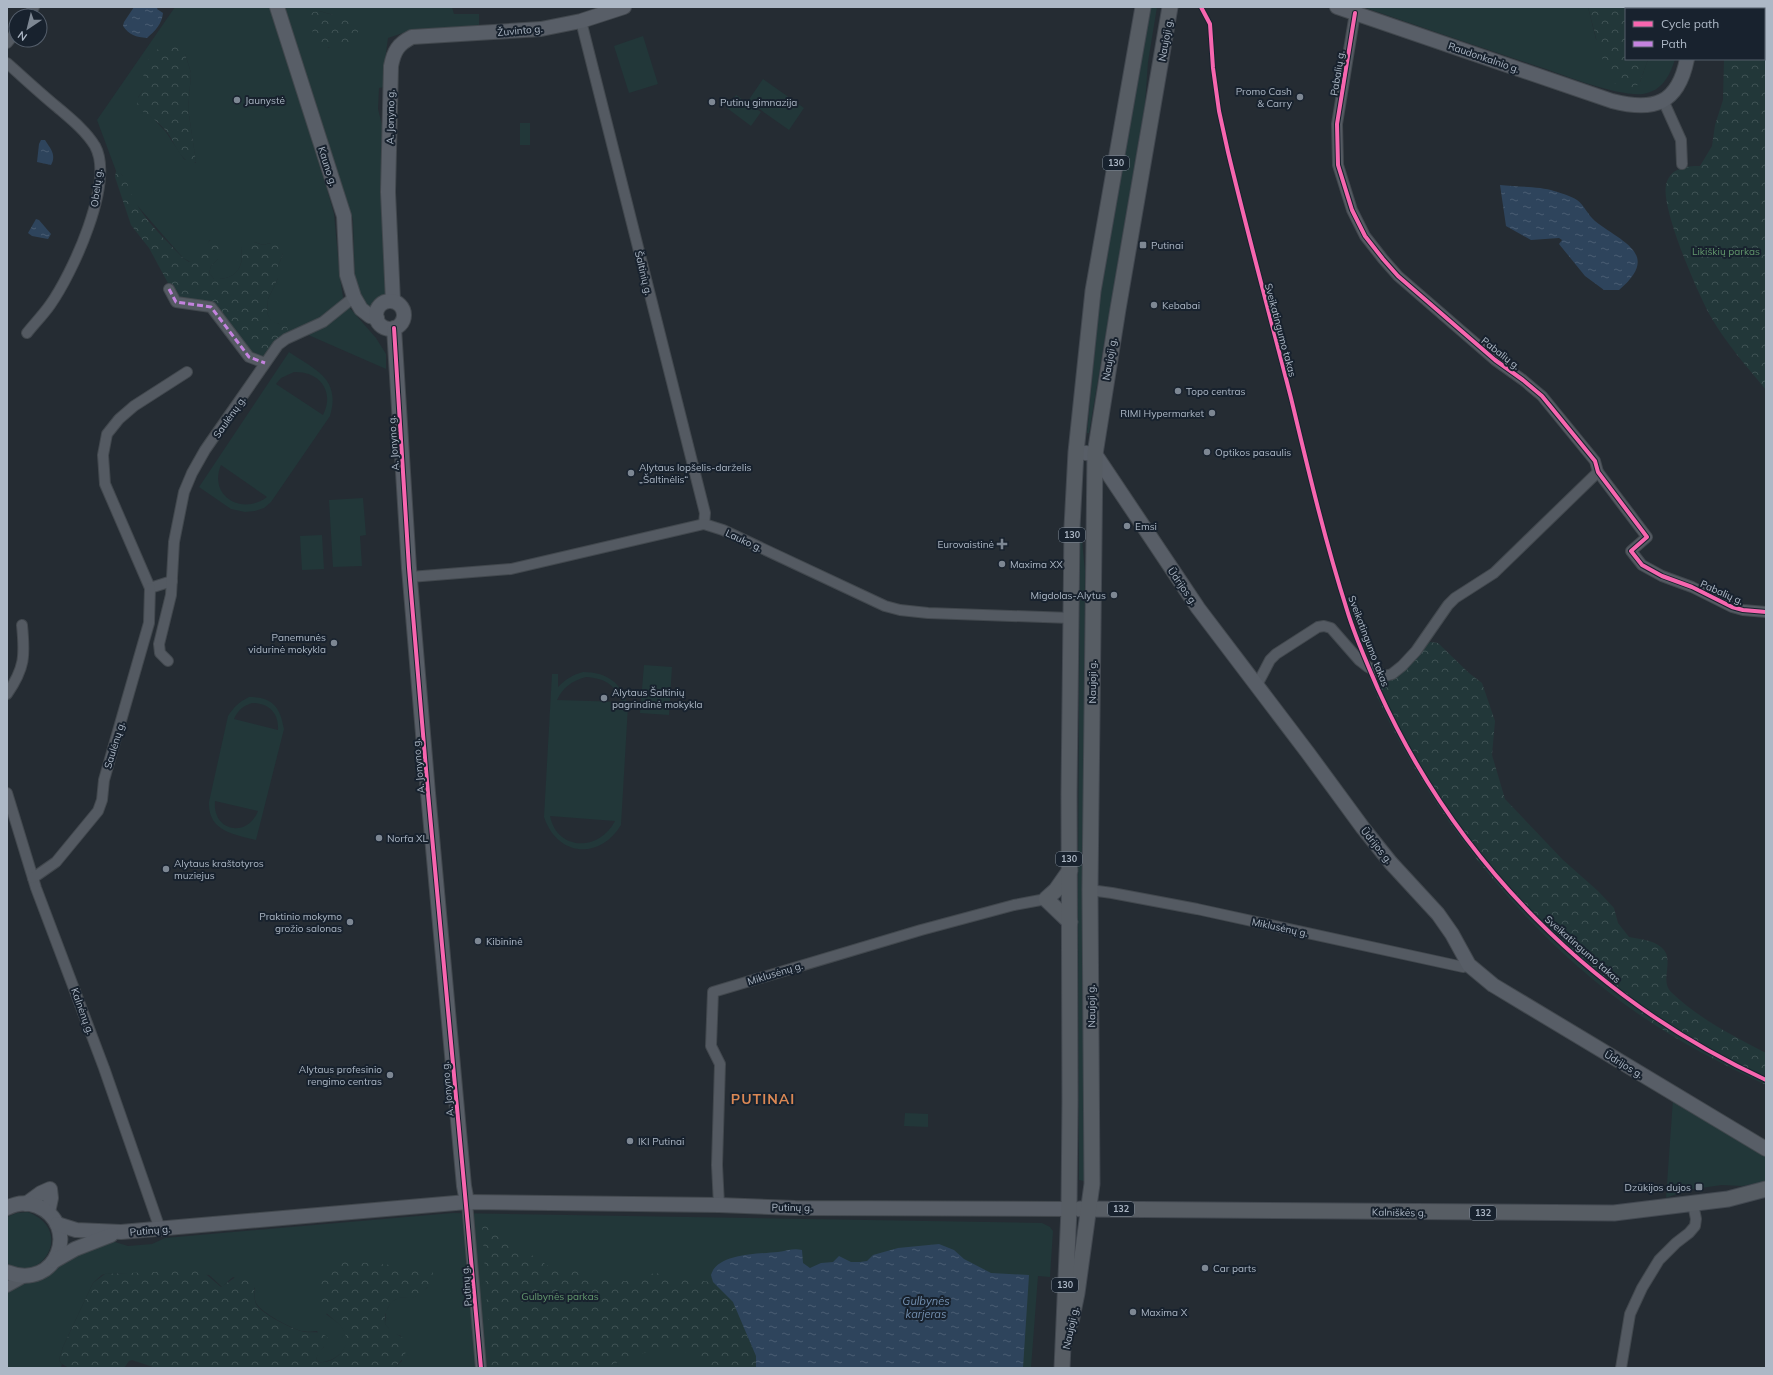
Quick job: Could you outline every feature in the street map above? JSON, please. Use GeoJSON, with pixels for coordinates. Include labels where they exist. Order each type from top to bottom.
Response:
{"type":"FeatureCollection","features":[{"type":"Feature","properties":{"kind":"main road","name":"Kauno g."},"geometry":{"type":"LineString","coordinates":[[277,7],[344,216],[347,276],[354,297],[361,309],[370,316],[377,318]]}},
{"type":"Feature","properties":{"kind":"main road","name":"Žuvinto g."},"geometry":{"type":"LineString","coordinates":[[412,37],[541,29],[581,22],[624,7]]}},
{"type":"Feature","properties":{"kind":"main road","name":"Naujoji g."},"geometry":{"type":"LineString","coordinates":[[1063,1364],[1064,1289],[1069,1209],[1072,527],[1076,452],[1093,291],[1143,7]]}},
{"type":"Feature","properties":{"kind":"main road","name":"Naujoji g."},"geometry":{"type":"LineString","coordinates":[[1063,1364],[1077,1293],[1092,1184],[1090,890],[1095,454],[1115,324],[1170,7]]}},
{"type":"Feature","properties":{"kind":"main road","name":"Raudonkalnio g."},"geometry":{"type":"LineString","coordinates":[[1337,7],[1605,99],[1631,106],[1647,106],[1663,100]]}},
{"type":"Feature","properties":{"kind":"main road","name":"A. Jonyno g."},"geometry":{"type":"LineString","coordinates":[[393,301],[388,192],[391,66],[394,52],[399,45],[412,37]]}},
{"type":"Feature","properties":{"kind":"main road"},"geometry":{"type":"LineString","coordinates":[[1663,100],[1670,95],[1679,84],[1687,60]]}},
{"type":"Feature","properties":{"kind":"main road"},"geometry":{"type":"LineString","coordinates":[[393,301],[401,307],[404,315],[401,323],[394,328],[386,328],[382,326],[377,318],[379,307],[385,302],[393,301]]}},
{"type":"Feature","properties":{"kind":"main road","name":"A. Jonyno g."},"geometry":{"type":"LineString","coordinates":[[394,328],[410,577],[428,793],[464,1186],[467,1202]]}},
{"type":"Feature","properties":{"kind":"main road"},"geometry":{"type":"LineString","coordinates":[[1076,452],[1095,454]]}},
{"type":"Feature","properties":{"kind":"main road","name":"Ūdrijos g."},"geometry":{"type":"LineString","coordinates":[[1095,454],[1198,608],[1363,828],[1391,863],[1438,914],[1452,934],[1469,965],[1493,985],[1766,1150]]}},
{"type":"Feature","properties":{"kind":"main road"},"geometry":{"type":"LineString","coordinates":[[1070,870],[1056,890],[1046,899],[1070,922]]}},
{"type":"Feature","properties":{"kind":"main road"},"geometry":{"type":"LineString","coordinates":[[26,1204],[41,1193],[50,1189],[51,1198],[48,1212]]}},
{"type":"Feature","properties":{"kind":"main road","name":"Kalniškės g."},"geometry":{"type":"LineString","coordinates":[[1069,1209],[1614,1213],[1728,1199],[1764,1191]]}},
{"type":"Feature","properties":{"kind":"main road","name":"Putinų g."},"geometry":{"type":"LineString","coordinates":[[57,1224],[76,1230],[121,1232],[467,1202],[719,1205],[795,1208],[1069,1209]]}},
{"type":"Feature","properties":{"kind":"main road"},"geometry":{"type":"LineString","coordinates":[[7,1208],[18,1204],[26,1204],[41,1208],[48,1212],[57,1224],[60,1243],[54,1261]]}},
{"type":"Feature","properties":{"kind":"main road","name":"Putinų g."},"geometry":{"type":"LineString","coordinates":[[25,1276],[41,1272],[54,1261],[82,1246],[121,1232]]}},
{"type":"Feature","properties":{"kind":"main road"},"geometry":{"type":"LineString","coordinates":[[7,1272],[25,1276]]}},
{"type":"Feature","properties":{"kind":"street","name":"Pabalių g."},"geometry":{"type":"LineString","coordinates":[[1355,13],[1337,124],[1338,165],[1352,210],[1366,236],[1398,276],[1495,360],[1542,396],[1595,461],[1598,472],[1648,537],[1631,551],[1642,565],[1651,571],[1692,587],[1732,607],[1743,610],[1766,612]]}},
{"type":"Feature","properties":{"kind":"street","name":"Šaltinių g."},"geometry":{"type":"LineString","coordinates":[[581,22],[705,513],[704,524]]}},
{"type":"Feature","properties":{"kind":"street","name":"Obelų g."},"geometry":{"type":"LineString","coordinates":[[7,64],[82,129],[96,147],[100,169],[96,205],[82,244],[68,275],[50,305],[27,333]]}},
{"type":"Feature","properties":{"kind":"street"},"geometry":{"type":"LineString","coordinates":[[1663,100],[1681,140],[1682,164]]}},
{"type":"Feature","properties":{"kind":"street"},"geometry":{"type":"LineString","coordinates":[[169,289],[176,302],[211,307],[250,357],[266,364]]}},
{"type":"Feature","properties":{"kind":"street","name":"Saulėnų g."},"geometry":{"type":"LineString","coordinates":[[168,661],[160,653],[159,644],[170,603],[174,542],[179,514],[184,492],[192,473],[205,450],[278,345],[286,339],[323,322],[354,297]]}},
{"type":"Feature","properties":{"kind":"street","name":"Saulėnų g."},"geometry":{"type":"LineString","coordinates":[[33,878],[56,862],[98,811],[102,800],[104,780],[150,623],[150,588],[105,484],[103,455],[107,434],[119,419],[134,406],[187,372]]}},
{"type":"Feature","properties":{"kind":"street"},"geometry":{"type":"LineString","coordinates":[[1257,685],[1270,660],[1276,654],[1318,627],[1324,626],[1331,628],[1359,660],[1368,667],[1385,676],[1392,674],[1416,651],[1448,605],[1455,598],[1494,573],[1598,472]]}},
{"type":"Feature","properties":{"kind":"street"},"geometry":{"type":"LineString","coordinates":[[410,577],[511,568],[704,524]]}},
{"type":"Feature","properties":{"kind":"street","name":"Lauko g."},"geometry":{"type":"LineString","coordinates":[[704,524],[723,530],[885,606],[900,610],[928,613],[1072,618]]}},
{"type":"Feature","properties":{"kind":"street"},"geometry":{"type":"LineString","coordinates":[[150,588],[172,581]]}},
{"type":"Feature","properties":{"kind":"street"},"geometry":{"type":"LineString","coordinates":[[7,694],[22,666],[25,651],[22,625]]}},
{"type":"Feature","properties":{"kind":"street","name":"Kalnėnų g."},"geometry":{"type":"LineString","coordinates":[[7,793],[33,878],[120,1113],[160,1229]]}},
{"type":"Feature","properties":{"kind":"street","name":"Miklusėnų g."},"geometry":{"type":"LineString","coordinates":[[1090,890],[1196,909],[1463,967],[1469,965]]}},
{"type":"Feature","properties":{"kind":"street","name":"Miklusėnų g."},"geometry":{"type":"LineString","coordinates":[[719,1205],[717,1165],[720,1064],[711,1046],[713,992],[921,930],[1014,905],[1046,899]]}},
{"type":"Feature","properties":{"kind":"street","name":"Putinų g."},"geometry":{"type":"LineString","coordinates":[[467,1202],[481,1368]]}},
{"type":"Feature","properties":{"kind":"street"},"geometry":{"type":"LineString","coordinates":[[1621,1368],[1630,1314],[1642,1288],[1659,1260],[1676,1242],[1690,1233],[1695,1226],[1696,1219],[1693,1204]]}},
{"type":"Feature","properties":{"kind":"street"},"geometry":{"type":"LineString","coordinates":[[7,1287],[25,1276]]}},
{"type":"Feature","properties":{"kind":"green space"},"geometry":{"type":"Polygon","coordinates":[[[175,7],[272,7],[306,114],[334,214],[343,297],[348,306],[376,338],[386,354],[386,369],[297,330],[289,334],[279,324],[271,322],[267,313],[268,299],[278,278],[278,266],[283,254],[271,243],[263,245],[254,242],[241,248],[242,255],[240,267],[233,275],[221,279],[214,279],[209,273],[211,266],[218,259],[210,240],[197,259],[190,262],[183,258],[135,203],[122,175],[116,171],[97,120],[175,7]],[[185,54],[143,90],[138,98],[138,107],[153,118],[166,132],[184,159],[196,163],[188,109],[191,73],[185,54]]]}},
{"type":"Feature","properties":{"kind":"green space"},"geometry":{"type":"Polygon","coordinates":[[[283,7],[452,7],[454,14],[479,14],[479,27],[415,29],[388,38],[384,68],[385,87],[379,88],[378,109],[385,137],[387,304],[384,309],[380,311],[373,311],[369,308],[355,286],[353,220],[283,7]],[[319,11],[328,48],[334,45],[343,46],[333,15],[319,11]]]}},
{"type":"Feature","properties":{"kind":"green space"},"geometry":{"type":"Polygon","coordinates":[[[1149,7],[1157,7],[1148,62],[1145,104],[1089,433],[1087,433],[1100,296],[1149,7]]]}},
{"type":"Feature","properties":{"kind":"green space"},"geometry":{"type":"Polygon","coordinates":[[[1363,7],[1588,7],[1596,39],[1640,82],[1648,60],[1675,60],[1668,77],[1660,86],[1650,92],[1633,94],[1608,90],[1363,7]]]}},
{"type":"Feature","properties":{"kind":"green space"},"geometry":{"type":"Polygon","coordinates":[[[1588,7],[1663,7],[1625,8],[1625,60],[1648,60],[1640,82],[1635,88],[1613,83],[1600,53],[1588,7]]]}},
{"type":"Feature","properties":{"kind":"green space","name":"Likiškių parkas"},"geometry":{"type":"Polygon","coordinates":[[[1766,7],[1766,390],[1723,336],[1705,306],[1682,251],[1669,213],[1666,197],[1666,185],[1671,175],[1679,169],[1700,166],[1712,146],[1715,125],[1723,100],[1724,60],[1765,60],[1765,8],[1726,8],[1766,7]]]}},
{"type":"Feature","properties":{"kind":"green space"},"geometry":{"type":"Polygon","coordinates":[[[319,11],[333,15],[347,15],[356,19],[360,27],[355,38],[343,46],[321,48],[315,42],[309,16],[313,12],[319,11]]]}},
{"type":"Feature","properties":{"kind":"green space"},"geometry":{"type":"Polygon","coordinates":[[[643,36],[658,84],[629,93],[614,46],[643,36]]]}},
{"type":"Feature","properties":{"kind":"green space"},"geometry":{"type":"Polygon","coordinates":[[[171,43],[182,47],[191,73],[188,109],[196,162],[192,164],[180,154],[164,128],[137,107],[138,98],[143,90],[143,77],[150,55],[161,47],[171,43]]]}},
{"type":"Feature","properties":{"kind":"green space"},"geometry":{"type":"Polygon","coordinates":[[[763,79],[804,108],[789,130],[748,101],[763,79]]]}},
{"type":"Feature","properties":{"kind":"green space"},"geometry":{"type":"Polygon","coordinates":[[[736,95],[761,112],[751,126],[727,108],[736,95]]]}},
{"type":"Feature","properties":{"kind":"green space"},"geometry":{"type":"Polygon","coordinates":[[[520,123],[530,123],[530,145],[520,145],[520,123]]]}},
{"type":"Feature","properties":{"kind":"green space"},"geometry":{"type":"Polygon","coordinates":[[[116,171],[125,179],[144,216],[183,258],[189,262],[193,260],[200,254],[207,243],[214,238],[222,255],[211,266],[209,273],[214,279],[228,277],[237,271],[240,267],[242,255],[241,248],[247,242],[254,242],[263,245],[280,242],[283,254],[278,266],[278,278],[268,299],[267,313],[271,321],[287,327],[289,334],[265,358],[259,358],[252,353],[207,303],[175,296],[149,248],[131,225],[115,177],[116,171]]]}},
{"type":"Feature","properties":{"kind":"green space"},"geometry":{"type":"Polygon","coordinates":[[[289,352],[317,370],[324,377],[329,384],[332,393],[333,403],[330,416],[271,502],[264,508],[245,512],[231,509],[199,487],[289,352]],[[294,372],[281,378],[276,384],[323,415],[327,398],[323,384],[311,375],[294,372]],[[221,465],[218,476],[219,486],[223,494],[230,500],[247,504],[257,502],[267,497],[221,465]]]}},
{"type":"Feature","properties":{"kind":"green space"},"geometry":{"type":"Polygon","coordinates":[[[363,498],[366,535],[360,536],[362,566],[333,567],[329,500],[363,498]]]}},
{"type":"Feature","properties":{"kind":"green space"},"geometry":{"type":"Polygon","coordinates":[[[1080,520],[1085,571],[1083,900],[1084,1181],[1079,1180],[1078,901],[1080,520]]]}},
{"type":"Feature","properties":{"kind":"green space"},"geometry":{"type":"Polygon","coordinates":[[[322,535],[324,569],[302,570],[300,536],[322,535]]]}},
{"type":"Feature","properties":{"kind":"green space"},"geometry":{"type":"Polygon","coordinates":[[[1430,642],[1438,643],[1469,673],[1482,683],[1495,721],[1492,755],[1505,799],[1563,860],[1598,891],[1614,908],[1618,923],[1629,937],[1646,940],[1661,947],[1667,957],[1668,963],[1666,982],[1671,992],[1704,1018],[1766,1053],[1766,1085],[1684,1043],[1637,1013],[1595,981],[1554,945],[1516,906],[1480,864],[1448,820],[1418,774],[1392,726],[1369,678],[1381,681],[1392,678],[1430,642]]]}},
{"type":"Feature","properties":{"kind":"green space"},"geometry":{"type":"Polygon","coordinates":[[[644,665],[672,667],[669,715],[640,713],[644,665]]]}},
{"type":"Feature","properties":{"kind":"green space"},"geometry":{"type":"Polygon","coordinates":[[[579,673],[599,674],[612,680],[622,691],[628,706],[621,825],[612,837],[602,844],[590,849],[579,849],[568,846],[558,840],[550,830],[544,817],[552,674],[558,674],[558,687],[569,678],[579,673]],[[586,677],[576,680],[568,685],[562,691],[557,700],[622,702],[613,687],[604,681],[586,677]],[[550,816],[554,828],[561,836],[569,841],[579,843],[589,842],[599,838],[608,831],[615,821],[550,816]]]}},
{"type":"Feature","properties":{"kind":"green space"},"geometry":{"type":"Polygon","coordinates":[[[249,697],[257,697],[274,704],[280,714],[284,729],[256,840],[231,833],[217,825],[210,812],[209,802],[228,716],[237,705],[249,697]],[[252,703],[241,709],[234,719],[278,730],[277,719],[272,710],[258,703],[252,703]],[[215,801],[219,819],[224,825],[231,828],[239,828],[246,825],[253,820],[258,811],[215,801]]]}},
{"type":"Feature","properties":{"kind":"green space"},"geometry":{"type":"Polygon","coordinates":[[[1673,1099],[1766,1156],[1766,1180],[1763,1182],[1742,1186],[1722,1185],[1687,1190],[1666,1198],[1673,1099]]]}},
{"type":"Feature","properties":{"kind":"green space"},"geometry":{"type":"Polygon","coordinates":[[[905,1113],[928,1114],[928,1127],[904,1126],[905,1113]]]}},
{"type":"Feature","properties":{"kind":"green space"},"geometry":{"type":"Polygon","coordinates":[[[28,1212],[42,1221],[50,1231],[51,1243],[48,1253],[41,1262],[31,1267],[19,1268],[7,1263],[7,1217],[17,1213],[28,1212]]]}},
{"type":"Feature","properties":{"kind":"green space","name":"Gulbynės parkas"},"geometry":{"type":"Polygon","coordinates":[[[453,1213],[1042,1223],[1050,1227],[1053,1231],[1050,1277],[1038,1276],[1031,1368],[394,1368],[402,1361],[401,1336],[392,1333],[385,1324],[386,1311],[391,1302],[398,1298],[415,1297],[428,1287],[326,1314],[337,1322],[345,1332],[347,1338],[344,1349],[341,1353],[331,1360],[319,1362],[316,1359],[318,1352],[324,1347],[317,1331],[301,1331],[290,1327],[264,1311],[256,1303],[254,1296],[255,1288],[233,1277],[222,1287],[209,1275],[152,1273],[105,1274],[93,1283],[63,1347],[59,1360],[62,1364],[61,1368],[7,1368],[7,1293],[100,1243],[115,1242],[128,1246],[152,1244],[165,1238],[453,1213]]]}},
{"type":"Feature","properties":{"kind":"green space"},"geometry":{"type":"Polygon","coordinates":[[[482,1223],[553,1269],[575,1271],[615,1282],[635,1280],[649,1274],[663,1273],[692,1280],[713,1282],[733,1302],[756,1356],[756,1368],[713,1368],[700,1358],[683,1351],[659,1349],[632,1356],[604,1368],[491,1368],[482,1223]]]}},
{"type":"Feature","properties":{"kind":"green space"},"geometry":{"type":"Polygon","coordinates":[[[348,1261],[433,1269],[432,1277],[428,1286],[419,1295],[413,1298],[399,1298],[389,1305],[385,1316],[385,1324],[407,1342],[404,1356],[394,1368],[156,1368],[132,1360],[129,1361],[124,1368],[69,1368],[62,1364],[59,1360],[63,1347],[93,1283],[105,1274],[201,1270],[221,1287],[233,1278],[245,1276],[249,1278],[254,1282],[256,1304],[264,1312],[293,1328],[305,1332],[318,1332],[328,1338],[316,1359],[319,1362],[330,1361],[339,1355],[343,1350],[346,1342],[346,1336],[338,1323],[325,1312],[322,1307],[319,1294],[320,1287],[323,1279],[331,1268],[337,1264],[348,1261]]]}},
{"type":"Feature","properties":{"kind":"water"},"geometry":{"type":"Polygon","coordinates":[[[134,7],[158,7],[157,9],[163,13],[158,27],[147,38],[133,35],[123,26],[134,7]]]}},
{"type":"Feature","properties":{"kind":"water"},"geometry":{"type":"Polygon","coordinates":[[[41,140],[45,140],[52,152],[53,161],[51,165],[37,162],[39,144],[41,140]]]}},
{"type":"Feature","properties":{"kind":"water"},"geometry":{"type":"Polygon","coordinates":[[[1500,185],[1548,189],[1577,200],[1595,221],[1626,243],[1633,250],[1637,258],[1637,267],[1631,278],[1619,290],[1604,290],[1585,276],[1559,244],[1562,240],[1559,238],[1531,240],[1506,226],[1500,185]]]}},
{"type":"Feature","properties":{"kind":"water"},"geometry":{"type":"Polygon","coordinates":[[[36,219],[39,220],[51,234],[48,239],[32,236],[28,233],[36,219]]]}},
{"type":"Feature","properties":{"kind":"water","name":"Gulbynės karjeras"},"geometry":{"type":"Polygon","coordinates":[[[939,1244],[954,1250],[964,1259],[991,1273],[1029,1275],[1023,1368],[756,1368],[756,1356],[733,1302],[713,1282],[711,1275],[721,1262],[750,1254],[799,1249],[802,1250],[803,1263],[810,1268],[821,1263],[833,1262],[839,1256],[851,1262],[860,1262],[867,1261],[873,1255],[898,1248],[939,1244]]]}},
{"type":"Feature","properties":{"kind":"marked path"},"geometry":{"type":"LineString","coordinates":[[169,289],[176,302],[211,307],[249,357],[265,363]]}},
{"type":"Feature","properties":{"kind":"cycle path","name":"Sveikatingumo takas"},"geometry":{"type":"LineString","coordinates":[[1201,7],[1210,24],[1213,68],[1219,111],[1228,152],[1331,558],[1361,650],[1378,689],[1410,752],[1447,812],[1489,868],[1536,919],[1588,967],[1643,1009],[1703,1047],[1766,1080]]}},
{"type":"Feature","properties":{"kind":"cycle path"},"geometry":{"type":"LineString","coordinates":[[1355,13],[1337,124],[1338,165],[1352,210],[1365,236],[1398,276],[1495,360],[1542,396],[1595,461],[1598,472],[1647,537],[1631,551],[1642,565],[1662,576],[1692,587],[1732,607],[1743,610],[1766,612]]}},
{"type":"Feature","properties":{"kind":"cycle path"},"geometry":{"type":"LineString","coordinates":[[394,328],[409,568],[428,793],[481,1368]]}},
{"type":"Feature","properties":{"kind":"place","name":"Promo Cash & Carry"},"geometry":{"type":"Point","coordinates":[1300,97]}},
{"type":"Feature","properties":{"kind":"place","name":"Jaunystė"},"geometry":{"type":"Point","coordinates":[237,100]}},
{"type":"Feature","properties":{"kind":"place","name":"Putinų gimnazija"},"geometry":{"type":"Point","coordinates":[712,102]}},
{"type":"Feature","properties":{"kind":"place","name":"Putinai"},"geometry":{"type":"Point","coordinates":[1143,245]}},
{"type":"Feature","properties":{"kind":"place","name":"Kebabai"},"geometry":{"type":"Point","coordinates":[1154,305]}},
{"type":"Feature","properties":{"kind":"place","name":"Topo centras"},"geometry":{"type":"Point","coordinates":[1178,391]}},
{"type":"Feature","properties":{"kind":"place","name":"RIMI Hypermarket"},"geometry":{"type":"Point","coordinates":[1212,413]}},
{"type":"Feature","properties":{"kind":"place","name":"Optikos pasaulis"},"geometry":{"type":"Point","coordinates":[1207,452]}},
{"type":"Feature","properties":{"kind":"place","name":"Alytaus lopšelis-darželis „Šaltinėlis“"},"geometry":{"type":"Point","coordinates":[631,473]}},
{"type":"Feature","properties":{"kind":"place","name":"Emsi"},"geometry":{"type":"Point","coordinates":[1127,526]}},
{"type":"Feature","properties":{"kind":"place","name":"Eurovaistinė"},"geometry":{"type":"Point","coordinates":[1002,544]}},
{"type":"Feature","properties":{"kind":"place","name":"Maxima XX"},"geometry":{"type":"Point","coordinates":[1002,564]}},
{"type":"Feature","properties":{"kind":"place","name":"Migdolas-Alytus"},"geometry":{"type":"Point","coordinates":[1114,595]}},
{"type":"Feature","properties":{"kind":"place","name":"Panemunės vidurinė mokykla"},"geometry":{"type":"Point","coordinates":[334,643]}},
{"type":"Feature","properties":{"kind":"place","name":"Alytaus Šaltinių pagrindinė mokykla"},"geometry":{"type":"Point","coordinates":[604,698]}},
{"type":"Feature","properties":{"kind":"place","name":"Norfa XL"},"geometry":{"type":"Point","coordinates":[379,838]}},
{"type":"Feature","properties":{"kind":"place","name":"Alytaus kraštotyros muziejus"},"geometry":{"type":"Point","coordinates":[166,869]}},
{"type":"Feature","properties":{"kind":"place","name":"Praktinio mokymo grožio salonas"},"geometry":{"type":"Point","coordinates":[350,922]}},
{"type":"Feature","properties":{"kind":"place","name":"Kibininė"},"geometry":{"type":"Point","coordinates":[478,941]}},
{"type":"Feature","properties":{"kind":"place","name":"Alytaus profesinio rengimo centras"},"geometry":{"type":"Point","coordinates":[390,1075]}},
{"type":"Feature","properties":{"kind":"place","name":"IKI Putinai"},"geometry":{"type":"Point","coordinates":[630,1141]}},
{"type":"Feature","properties":{"kind":"place","name":"Dzūkijos dujos"},"geometry":{"type":"Point","coordinates":[1699,1187]}},
{"type":"Feature","properties":{"kind":"place","name":"Car parts"},"geometry":{"type":"Point","coordinates":[1205,1268]}},
{"type":"Feature","properties":{"kind":"place","name":"Maxima X"},"geometry":{"type":"Point","coordinates":[1133,1312]}},
{"type":"Feature","properties":{"kind":"district","name":"PUTINAI"},"geometry":{"type":"Point","coordinates":[763,1099]}}]}
